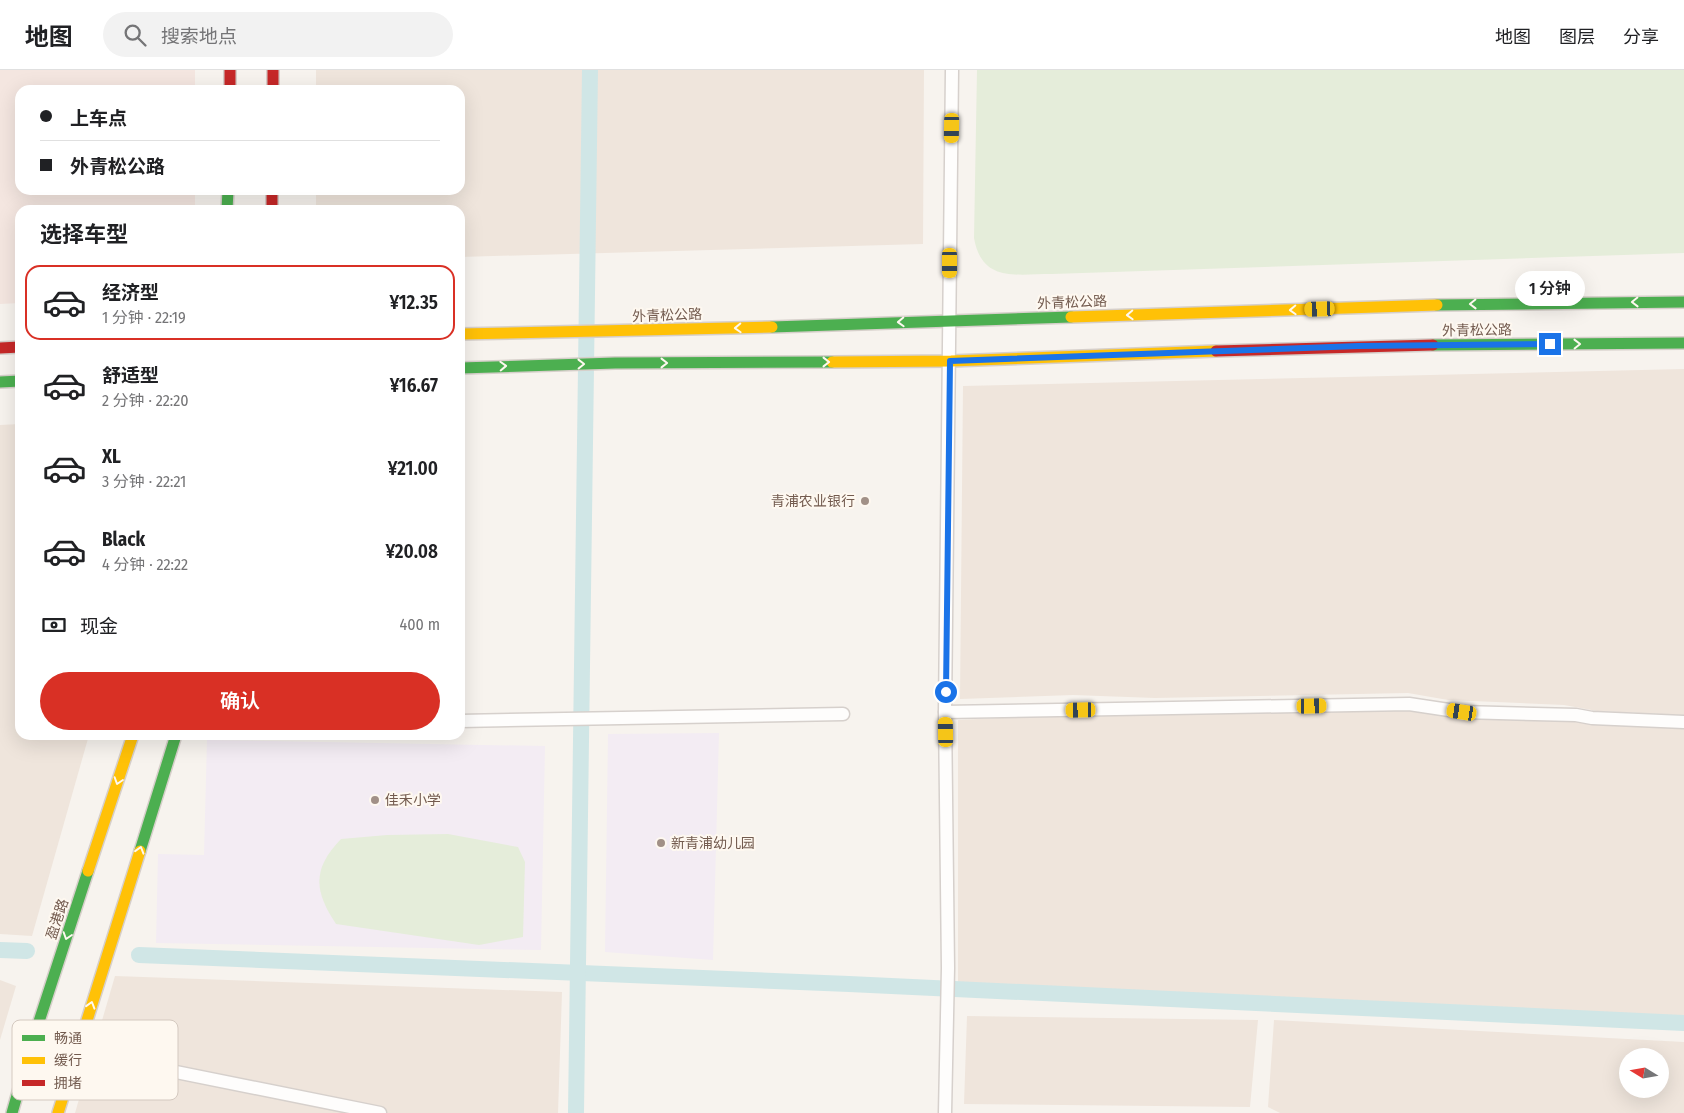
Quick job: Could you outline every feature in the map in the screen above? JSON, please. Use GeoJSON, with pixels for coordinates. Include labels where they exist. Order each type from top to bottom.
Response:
{"type":"FeatureCollection","features":[{"type":"Feature","properties":{"kind":"main road"},"geometry":{"type":"LineString","coordinates":[[230,70],[230,85]]}},
{"type":"Feature","properties":{"kind":"main road"},"geometry":{"type":"LineString","coordinates":[[273,70],[273,85]]}},
{"type":"Feature","properties":{"kind":"main road","name":"外青松公路"},"geometry":{"type":"LineString","coordinates":[[465,334],[545,334],[1466,305],[1684,302]]}},
{"type":"Feature","properties":{"kind":"main road","name":"外青松公路"},"geometry":{"type":"LineString","coordinates":[[465,368],[615,363],[950,361],[1358,346],[1684,343]]}},
{"type":"Feature","properties":{"kind":"main road"},"geometry":{"type":"LineString","coordinates":[[0,348],[15,347]]}},
{"type":"Feature","properties":{"kind":"main road"},"geometry":{"type":"LineString","coordinates":[[0,382],[15,381]]}},
{"type":"Feature","properties":{"kind":"main road","name":"盈港路"},"geometry":{"type":"LineString","coordinates":[[40,1020],[132,740]]}},
{"type":"Feature","properties":{"kind":"main road"},"geometry":{"type":"LineString","coordinates":[[86,1020],[174,740]]}},
{"type":"Feature","properties":{"kind":"main road","name":"盈港路"},"geometry":{"type":"LineString","coordinates":[[12,1113],[16,1100]]}},
{"type":"Feature","properties":{"kind":"main road"},"geometry":{"type":"LineString","coordinates":[[58,1113],[62,1100]]}},
{"type":"Feature","properties":{"kind":"street"},"geometry":{"type":"LineString","coordinates":[[945,1113],[948,968],[945,712],[952,70]]}},
{"type":"Feature","properties":{"kind":"street"},"geometry":{"type":"LineString","coordinates":[[945,712],[1409,704],[1462,712],[1576,715],[1592,718],[1684,722]]}},
{"type":"Feature","properties":{"kind":"street"},"geometry":{"type":"LineString","coordinates":[[465,721],[843,714]]}},
{"type":"Feature","properties":{"kind":"street"},"geometry":{"type":"LineString","coordinates":[[178,1072],[380,1113]]}},
{"type":"Feature","properties":{"kind":"shaded area"},"geometry":{"type":"Polygon","coordinates":[[[0,70],[195,70],[195,85],[15,85],[15,195],[195,195],[195,205],[15,205],[15,303],[0,304],[0,70]]]}},
{"type":"Feature","properties":{"kind":"shaded area"},"geometry":{"type":"Polygon","coordinates":[[[316,70],[924,70],[923,244],[465,257],[465,205],[316,205],[316,195],[465,195],[465,85],[316,85],[316,70]]]}},
{"type":"Feature","properties":{"kind":"shaded area"},"geometry":{"type":"Polygon","coordinates":[[[1684,369],[1684,715],[1597,711],[1564,705],[1448,700],[1408,693],[1155,698],[1073,695],[960,699],[963,386],[1684,369]]]}},
{"type":"Feature","properties":{"kind":"shaded area"},"geometry":{"type":"Polygon","coordinates":[[[15,424],[15,740],[88,740],[32,936],[0,934],[0,425],[15,424]]]}},
{"type":"Feature","properties":{"kind":"shaded area"},"geometry":{"type":"Polygon","coordinates":[[[1407,708],[1684,726],[1684,1018],[958,984],[958,720],[1054,715],[1407,708]]]}},
{"type":"Feature","properties":{"kind":"shaded area","name":"新青浦幼儿园"},"geometry":{"type":"Polygon","coordinates":[[[719,733],[713,960],[605,952],[608,734],[719,733]]]}},
{"type":"Feature","properties":{"kind":"shaded area","name":"佳禾小学"},"geometry":{"type":"Polygon","coordinates":[[[207,740],[545,746],[541,950],[156,943],[158,854],[204,855],[207,740]]]}},
{"type":"Feature","properties":{"kind":"shaded area"},"geometry":{"type":"Polygon","coordinates":[[[115,976],[562,992],[558,1113],[75,1113],[79,1100],[178,1100],[178,1020],[102,1020],[115,976]]]}},
{"type":"Feature","properties":{"kind":"shaded area"},"geometry":{"type":"Polygon","coordinates":[[[0,980],[16,986],[0,1040],[0,980]]]}},
{"type":"Feature","properties":{"kind":"shaded area"},"geometry":{"type":"Polygon","coordinates":[[[967,1016],[1258,1020],[1250,1107],[964,1104],[967,1016]]]}},
{"type":"Feature","properties":{"kind":"shaded area"},"geometry":{"type":"Polygon","coordinates":[[[1274,1020],[1684,1042],[1684,1113],[1280,1113],[1268,1107],[1274,1020]]]}},
{"type":"Feature","properties":{"kind":"green space"},"geometry":{"type":"Polygon","coordinates":[[[977,70],[1684,70],[1684,253],[1026,275],[1002,273],[984,263],[974,238],[977,70]]]}},
{"type":"Feature","properties":{"kind":"green space"},"geometry":{"type":"Polygon","coordinates":[[[448,834],[518,847],[525,862],[523,937],[479,945],[336,924],[323,901],[319,880],[325,860],[341,839],[387,835],[448,834]]]}},
{"type":"Feature","properties":{"kind":"waterway"},"geometry":{"type":"LineString","coordinates":[[576,1113],[590,70]]}},
{"type":"Feature","properties":{"kind":"waterway"},"geometry":{"type":"LineString","coordinates":[[0,950],[27,951]]}},
{"type":"Feature","properties":{"kind":"waterway"},"geometry":{"type":"LineString","coordinates":[[139,955],[849,984],[1684,1023]]}},
{"type":"Feature","properties":{"kind":"traffic: fast"},"geometry":{"type":"LineString","coordinates":[[227,205],[228,195]]}},
{"type":"Feature","properties":{"kind":"traffic: fast"},"geometry":{"type":"LineString","coordinates":[[1437,305],[1684,302]]}},
{"type":"Feature","properties":{"kind":"traffic: fast"},"geometry":{"type":"LineString","coordinates":[[772,327],[1071,317]]}},
{"type":"Feature","properties":{"kind":"traffic: fast"},"geometry":{"type":"LineString","coordinates":[[1433,345],[1684,343]]}},
{"type":"Feature","properties":{"kind":"traffic: fast"},"geometry":{"type":"LineString","coordinates":[[465,368],[615,363],[832,362]]}},
{"type":"Feature","properties":{"kind":"traffic: fast"},"geometry":{"type":"LineString","coordinates":[[0,382],[15,381]]}},
{"type":"Feature","properties":{"kind":"traffic: fast"},"geometry":{"type":"LineString","coordinates":[[140,851],[174,740]]}},
{"type":"Feature","properties":{"kind":"traffic: fast"},"geometry":{"type":"LineString","coordinates":[[39,1020],[88,871]]}},
{"type":"Feature","properties":{"kind":"traffic: fast"},"geometry":{"type":"LineString","coordinates":[[12,1113],[16,1100]]}},
{"type":"Feature","properties":{"kind":"traffic: slow"},"geometry":{"type":"LineString","coordinates":[[1071,317],[1437,305]]}},
{"type":"Feature","properties":{"kind":"traffic: slow"},"geometry":{"type":"LineString","coordinates":[[465,334],[772,327]]}},
{"type":"Feature","properties":{"kind":"traffic: slow"},"geometry":{"type":"LineString","coordinates":[[832,362],[951,361],[1216,351]]}},
{"type":"Feature","properties":{"kind":"traffic: slow"},"geometry":{"type":"LineString","coordinates":[[88,871],[131,740]]}},
{"type":"Feature","properties":{"kind":"traffic: slow"},"geometry":{"type":"LineString","coordinates":[[87,1020],[140,851]]}},
{"type":"Feature","properties":{"kind":"traffic: slow"},"geometry":{"type":"LineString","coordinates":[[58,1113],[62,1100]]}},
{"type":"Feature","properties":{"kind":"traffic: jam"},"geometry":{"type":"LineString","coordinates":[[230,70],[230,85]]}},
{"type":"Feature","properties":{"kind":"traffic: jam"},"geometry":{"type":"LineString","coordinates":[[273,70],[273,85]]}},
{"type":"Feature","properties":{"kind":"traffic: jam"},"geometry":{"type":"LineString","coordinates":[[272,195],[272,205]]}},
{"type":"Feature","properties":{"kind":"traffic: jam"},"geometry":{"type":"LineString","coordinates":[[1216,351],[1433,345]]}},
{"type":"Feature","properties":{"kind":"traffic: jam"},"geometry":{"type":"LineString","coordinates":[[0,348],[15,347]]}},
{"type":"Feature","properties":{"kind":"place","name":"青浦农业银行"},"geometry":{"type":"Point","coordinates":[865,501]}},
{"type":"Feature","properties":{"kind":"place","name":"佳禾小学"},"geometry":{"type":"Point","coordinates":[375,800]}},
{"type":"Feature","properties":{"kind":"place","name":"新青浦幼儿园"},"geometry":{"type":"Point","coordinates":[661,843]}},
{"type":"Feature","properties":{"kind":"route"},"geometry":{"type":"LineString","coordinates":[[946,692],[950,361],[1358,346],[1550,344]]}}]}
